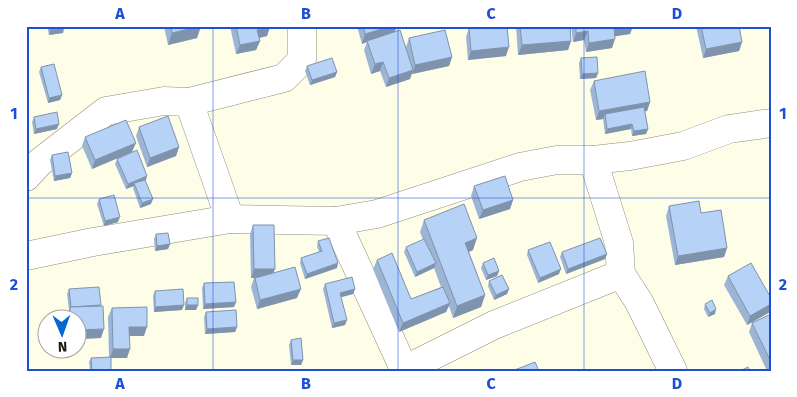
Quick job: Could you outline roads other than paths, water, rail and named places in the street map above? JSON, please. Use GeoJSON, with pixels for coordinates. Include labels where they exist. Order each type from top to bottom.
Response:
{"type":"FeatureCollection","features":[{"type":"Feature","properties":{"kind":"street"},"geometry":{"type":"LineString","coordinates":[[26,177],[40,162],[106,111],[164,101],[189,102],[284,78],[302,60],[302,26]]}},
{"type":"Feature","properties":{"kind":"street"},"geometry":{"type":"LineString","coordinates":[[189,102],[230,219]]}},
{"type":"Feature","properties":{"kind":"street"},"geometry":{"type":"LineString","coordinates":[[26,256],[94,242],[230,219],[336,220],[377,214],[520,167],[557,160],[593,160],[630,156],[683,146],[729,128],[771,123]]}},
{"type":"Feature","properties":{"kind":"street"},"geometry":{"type":"LineString","coordinates":[[593,160],[619,243],[621,274],[639,302],[673,371]]}},
{"type":"Feature","properties":{"kind":"street"},"geometry":{"type":"LineString","coordinates":[[336,220],[405,370],[494,325],[621,274]]}}]}
